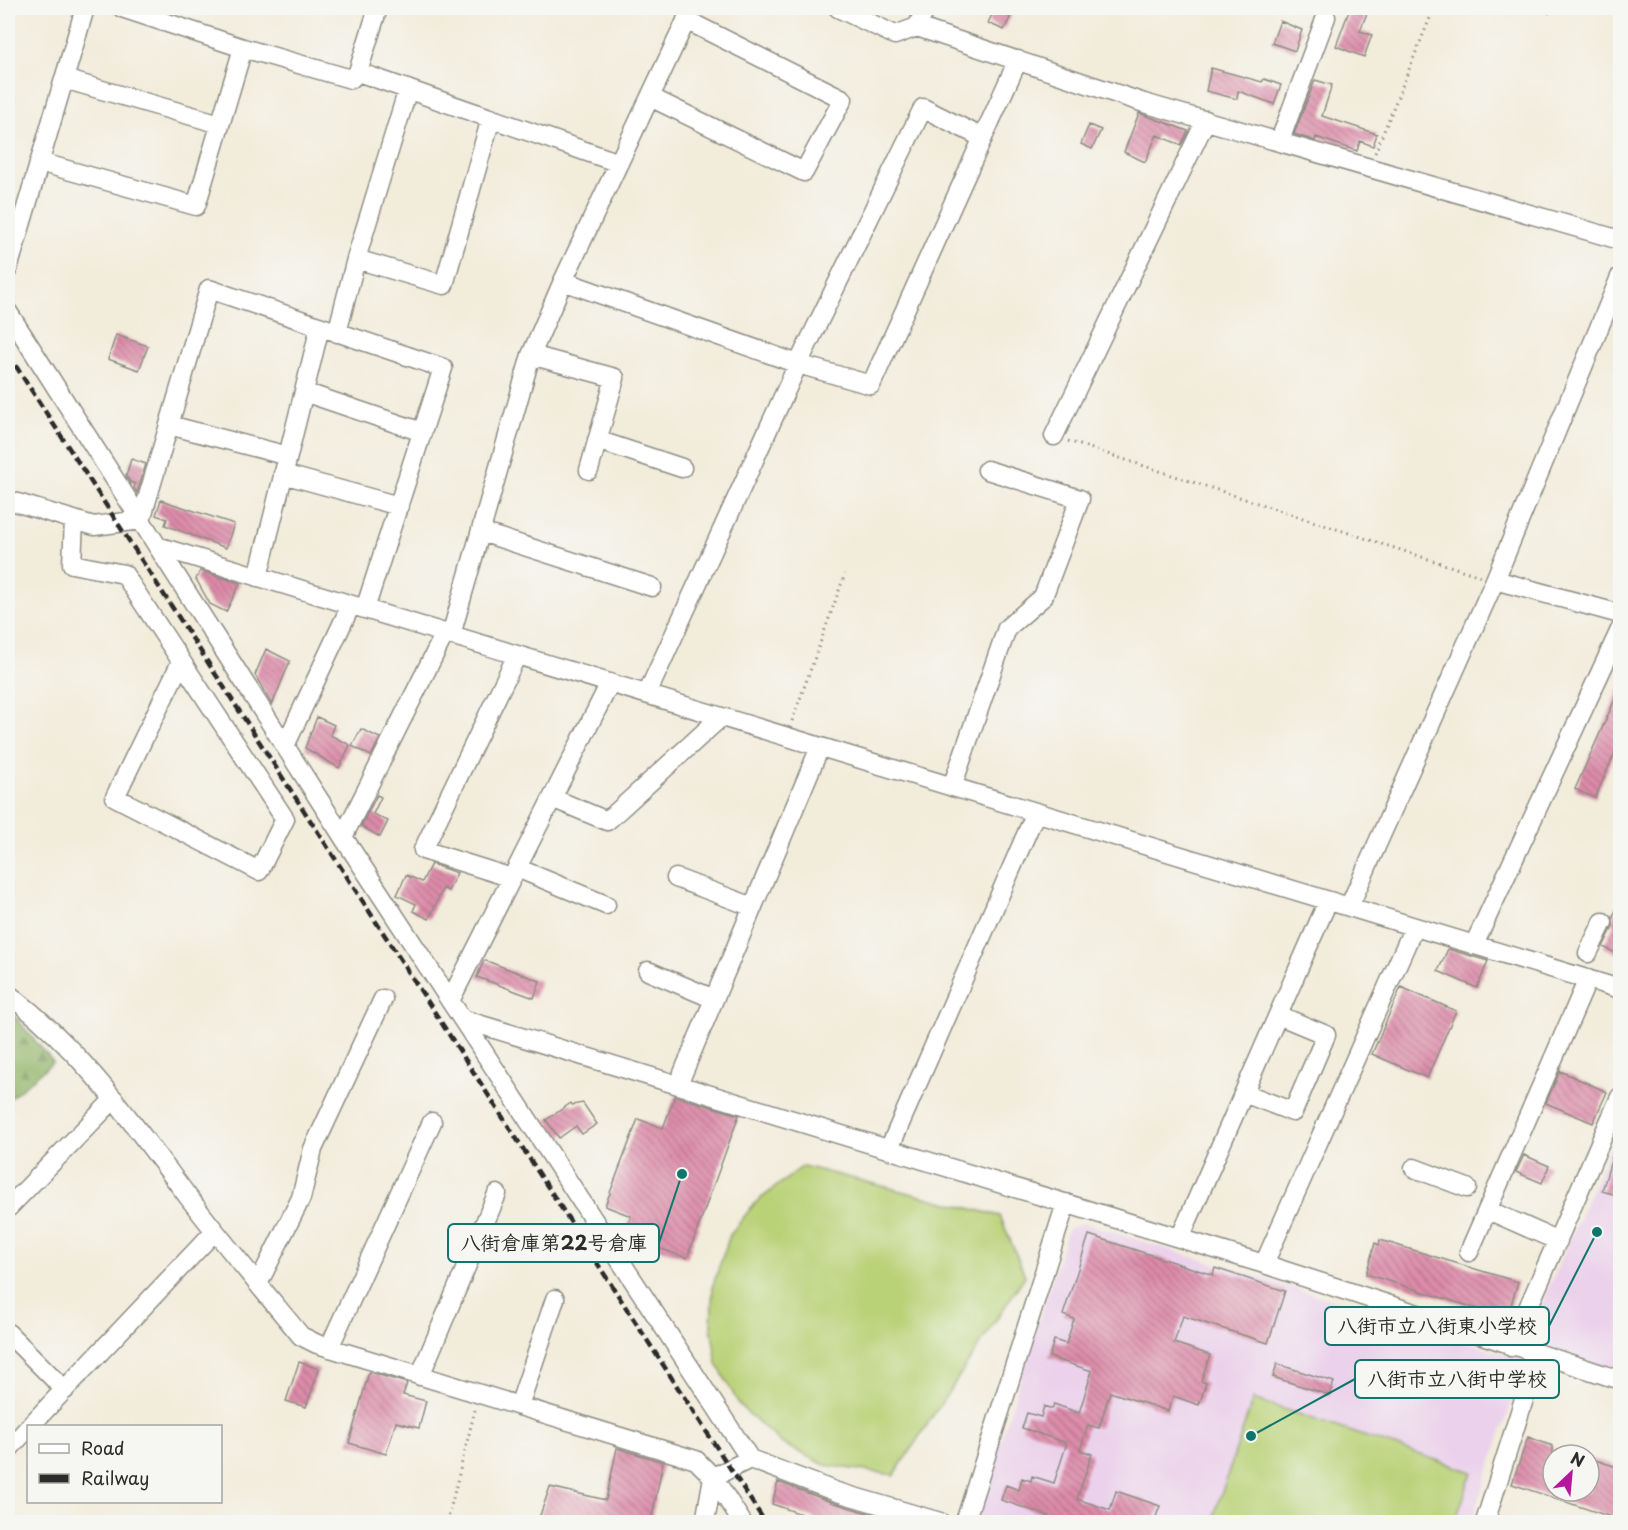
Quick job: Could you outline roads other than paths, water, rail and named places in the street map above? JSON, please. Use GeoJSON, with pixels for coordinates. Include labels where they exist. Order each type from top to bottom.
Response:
{"type":"FeatureCollection","features":[{"type":"Feature","properties":{"kind":"street"},"geometry":{"type":"LineString","coordinates":[[8,269],[85,8]]}},
{"type":"Feature","properties":{"kind":"street"},"geometry":{"type":"LineString","coordinates":[[122,8],[243,48],[351,79],[358,72],[378,8]]}},
{"type":"Feature","properties":{"kind":"street"},"geometry":{"type":"LineString","coordinates":[[838,8],[896,35],[917,27],[1144,103],[1280,140],[1369,169],[1620,240]]}},
{"type":"Feature","properties":{"kind":"street"},"geometry":{"type":"LineString","coordinates":[[917,27],[926,8]]}},
{"type":"Feature","properties":{"kind":"street"},"geometry":{"type":"LineString","coordinates":[[343,837],[448,634],[481,532],[531,355],[563,281],[689,14],[843,99],[804,172],[650,97]]}},
{"type":"Feature","properties":{"kind":"street"},"geometry":{"type":"LineString","coordinates":[[1280,140],[1326,17]]}},
{"type":"Feature","properties":{"kind":"street"},"geometry":{"type":"LineString","coordinates":[[39,162],[196,206],[243,48]]}},
{"type":"Feature","properties":{"kind":"street"},"geometry":{"type":"LineString","coordinates":[[563,281],[798,364],[871,385],[1018,60]]}},
{"type":"Feature","properties":{"kind":"street"},"geometry":{"type":"LineString","coordinates":[[358,72],[619,163]]}},
{"type":"Feature","properties":{"kind":"street"},"geometry":{"type":"LineString","coordinates":[[64,79],[220,124]]}},
{"type":"Feature","properties":{"kind":"street"},"geometry":{"type":"LineString","coordinates":[[258,577],[304,392],[356,259],[408,89]]}},
{"type":"Feature","properties":{"kind":"street"},"geometry":{"type":"LineString","coordinates":[[647,694],[798,364],[923,108],[983,138]]}},
{"type":"Feature","properties":{"kind":"street"},"geometry":{"type":"LineString","coordinates":[[356,259],[444,285],[491,118]]}},
{"type":"Feature","properties":{"kind":"street"},"geometry":{"type":"LineString","coordinates":[[1054,436],[1206,120]]}},
{"type":"Feature","properties":{"kind":"street"},"geometry":{"type":"LineString","coordinates":[[1349,907],[1495,580],[1620,277]]}},
{"type":"Feature","properties":{"kind":"street"},"geometry":{"type":"LineString","coordinates":[[141,520],[209,289],[443,368],[399,506],[358,607],[285,746]]}},
{"type":"Feature","properties":{"kind":"street"},"geometry":{"type":"LineString","coordinates":[[8,312],[343,837],[750,1459],[837,1492],[939,1522]]}},
{"type":"Feature","properties":{"kind":"street"},"geometry":{"type":"LineString","coordinates":[[531,355],[615,378],[589,470]]}},
{"type":"Feature","properties":{"kind":"street"},"geometry":{"type":"LineString","coordinates":[[304,392],[422,432]]}},
{"type":"Feature","properties":{"kind":"street"},"geometry":{"type":"LineString","coordinates":[[169,425],[399,506]]}},
{"type":"Feature","properties":{"kind":"street"},"geometry":{"type":"LineString","coordinates":[[597,441],[682,468]]}},
{"type":"Feature","properties":{"kind":"street"},"geometry":{"type":"LineString","coordinates":[[952,787],[1007,628],[1043,597],[1080,500],[987,470]]}},
{"type":"Feature","properties":{"kind":"street"},"geometry":{"type":"LineString","coordinates":[[8,500],[94,526],[141,520]]}},
{"type":"Feature","properties":{"kind":"street"},"geometry":{"type":"LineString","coordinates":[[74,520],[72,564],[124,574],[182,662],[285,819],[259,871],[115,797],[182,662]]}},
{"type":"Feature","properties":{"kind":"street"},"geometry":{"type":"LineString","coordinates":[[481,532],[652,587]]}},
{"type":"Feature","properties":{"kind":"street"},"geometry":{"type":"LineString","coordinates":[[157,546],[1620,989]]}},
{"type":"Feature","properties":{"kind":"street"},"geometry":{"type":"LineString","coordinates":[[1495,580],[1620,614]]}},
{"type":"Feature","properties":{"kind":"street"},"geometry":{"type":"LineString","coordinates":[[1473,945],[1620,630]]}},
{"type":"Feature","properties":{"kind":"street"},"geometry":{"type":"LineString","coordinates":[[517,655],[423,850],[515,873],[606,905]]}},
{"type":"Feature","properties":{"kind":"street"},"geometry":{"type":"LineString","coordinates":[[450,1001],[610,683]]}},
{"type":"Feature","properties":{"kind":"street"},"geometry":{"type":"LineString","coordinates":[[552,798],[607,821],[721,717]]}},
{"type":"Feature","properties":{"kind":"street"},"geometry":{"type":"LineString","coordinates":[[678,1085],[820,747]]}},
{"type":"Feature","properties":{"kind":"street"},"geometry":{"type":"LineString","coordinates":[[889,1149],[1036,812]]}},
{"type":"Feature","properties":{"kind":"street"},"geometry":{"type":"LineString","coordinates":[[676,878],[753,907]]}},
{"type":"Feature","properties":{"kind":"street"},"geometry":{"type":"LineString","coordinates":[[1180,1238],[1328,901]]}},
{"type":"Feature","properties":{"kind":"street"},"geometry":{"type":"LineString","coordinates":[[1588,953],[1603,922]]}},
{"type":"Feature","properties":{"kind":"street"},"geometry":{"type":"LineString","coordinates":[[1264,1264],[1414,927]]}},
{"type":"Feature","properties":{"kind":"street"},"geometry":{"type":"LineString","coordinates":[[648,971],[714,999]]}},
{"type":"Feature","properties":{"kind":"street"},"geometry":{"type":"LineString","coordinates":[[1469,1252],[1588,979]]}},
{"type":"Feature","properties":{"kind":"street"},"geometry":{"type":"LineString","coordinates":[[8,994],[37,1016],[114,1099],[214,1232],[301,1336],[329,1348],[696,1460],[713,1478],[742,1522]]}},
{"type":"Feature","properties":{"kind":"street"},"geometry":{"type":"LineString","coordinates":[[258,1284],[301,1198],[313,1149],[383,999]]}},
{"type":"Feature","properties":{"kind":"street"},"geometry":{"type":"LineString","coordinates":[[1244,1093],[1293,1112],[1326,1035],[1278,1015]]}},
{"type":"Feature","properties":{"kind":"street"},"geometry":{"type":"LineString","coordinates":[[462,1018],[1264,1264],[1511,1347],[1620,1380]]}},
{"type":"Feature","properties":{"kind":"street"},"geometry":{"type":"LineString","coordinates":[[1511,1347],[1558,1241],[1614,1126],[1620,1097]]}},
{"type":"Feature","properties":{"kind":"street"},"geometry":{"type":"LineString","coordinates":[[8,1208],[114,1099]]}},
{"type":"Feature","properties":{"kind":"street"},"geometry":{"type":"LineString","coordinates":[[329,1348],[432,1122]]}},
{"type":"Feature","properties":{"kind":"street"},"geometry":{"type":"LineString","coordinates":[[1414,1168],[1467,1188]]}},
{"type":"Feature","properties":{"kind":"street"},"geometry":{"type":"LineString","coordinates":[[420,1376],[497,1194]]}},
{"type":"Feature","properties":{"kind":"street"},"geometry":{"type":"LineString","coordinates":[[964,1522],[1066,1203]]}},
{"type":"Feature","properties":{"kind":"street"},"geometry":{"type":"LineString","coordinates":[[1488,1210],[1558,1241]]}},
{"type":"Feature","properties":{"kind":"street"},"geometry":{"type":"LineString","coordinates":[[31,1425],[214,1232]]}},
{"type":"Feature","properties":{"kind":"street"},"geometry":{"type":"LineString","coordinates":[[519,1406],[555,1299]]}},
{"type":"Feature","properties":{"kind":"street"},"geometry":{"type":"LineString","coordinates":[[8,1333],[65,1390]]}},
{"type":"Feature","properties":{"kind":"street"},"geometry":{"type":"LineString","coordinates":[[1485,1522],[1538,1355]]}},
{"type":"Feature","properties":{"kind":"street"},"geometry":{"type":"LineString","coordinates":[[8,1450],[27,1429]]}},
{"type":"Feature","properties":{"kind":"street"},"geometry":{"type":"LineString","coordinates":[[713,1478],[750,1459]]}},
{"type":"Feature","properties":{"kind":"street"},"geometry":{"type":"LineString","coordinates":[[705,1522],[713,1478]]}},
{"type":"Feature","properties":{"kind":"railway"},"geometry":{"type":"LineString","coordinates":[[8,354],[765,1522]]}},
{"type":"Feature","properties":{"kind":"place","name":"八街倉庫第22号倉庫"},"geometry":{"type":"Point","coordinates":[682,1174]}},
{"type":"Feature","properties":{"kind":"place","name":"八街市立八街東小学校"},"geometry":{"type":"Point","coordinates":[1597,1232]}},
{"type":"Feature","properties":{"kind":"place","name":"八街市立八街中学校"},"geometry":{"type":"Point","coordinates":[1251,1436]}}]}
